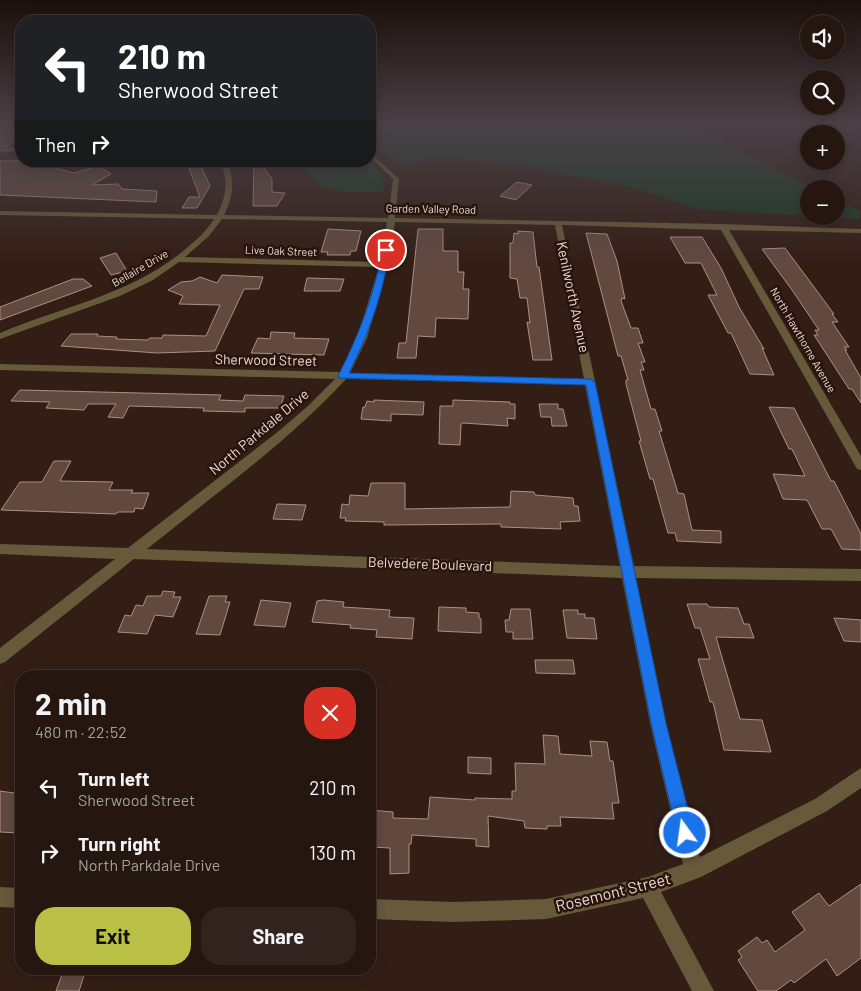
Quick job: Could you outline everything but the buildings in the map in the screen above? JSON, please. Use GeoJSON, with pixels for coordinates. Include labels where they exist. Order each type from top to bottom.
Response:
{"type":"FeatureCollection","features":[{"type":"Feature","properties":{"kind":"street","name":"Bellaire Drive"},"geometry":{"type":"LineString","coordinates":[[0,336],[106,299],[133,287],[178,259],[213,228],[220,216],[229,194],[230,184],[228,171]]}},
{"type":"Feature","properties":{"kind":"street","name":"North Parkdale Drive"},"geometry":{"type":"LineString","coordinates":[[0,657],[284,433],[312,409],[343,376],[362,338],[384,265],[396,190],[396,179],[390,171]]}},
{"type":"Feature","properties":{"kind":"street","name":"Garden Valley Road"},"geometry":{"type":"LineString","coordinates":[[0,213],[722,226],[861,231]]}},
{"type":"Feature","properties":{"kind":"street","name":"Kenilworth Avenue"},"geometry":{"type":"LineString","coordinates":[[558,223],[630,572],[658,723],[694,870]]}},
{"type":"Feature","properties":{"kind":"street","name":"North Hawthorne Avenue"},"geometry":{"type":"LineString","coordinates":[[722,226],[861,466]]}},
{"type":"Feature","properties":{"kind":"street","name":"Live Oak Street"},"geometry":{"type":"LineString","coordinates":[[178,259],[384,265]]}},
{"type":"Feature","properties":{"kind":"street","name":"Sherwood Street"},"geometry":{"type":"LineString","coordinates":[[0,367],[590,382]]}},
{"type":"Feature","properties":{"kind":"street","name":"Belvedere Boulevard"},"geometry":{"type":"LineString","coordinates":[[0,549],[630,572],[861,575]]}},
{"type":"Feature","properties":{"kind":"street","name":"Rosemont Street"},"geometry":{"type":"LineString","coordinates":[[376,909],[453,912],[546,909],[648,887],[694,870],[821,805],[861,777]]}},
{"type":"Feature","properties":{"kind":"street"},"geometry":{"type":"LineString","coordinates":[[648,887],[703,991]]}},
{"type":"Feature","properties":{"kind":"street"},"geometry":{"type":"LineString","coordinates":[[0,897],[15,898]]}},
{"type":"Feature","properties":{"kind":"green space"},"geometry":{"type":"Polygon","coordinates":[[[306,171],[379,171],[384,183],[383,192],[342,192],[321,186],[306,171]]]}},
{"type":"Feature","properties":{"kind":"green space"},"geometry":{"type":"Polygon","coordinates":[[[551,171],[780,171],[800,182],[800,215],[698,209],[632,187],[551,171]]]}},
{"type":"Feature","properties":{"kind":"green space"},"geometry":{"type":"Polygon","coordinates":[[[845,204],[861,211],[859,219],[845,218],[845,204]]]}},
{"type":"Feature","properties":{"kind":"route"},"geometry":{"type":"LineString","coordinates":[[386,250],[384,265],[362,338],[343,376],[590,382],[630,572],[658,723],[685,833]]}}]}
